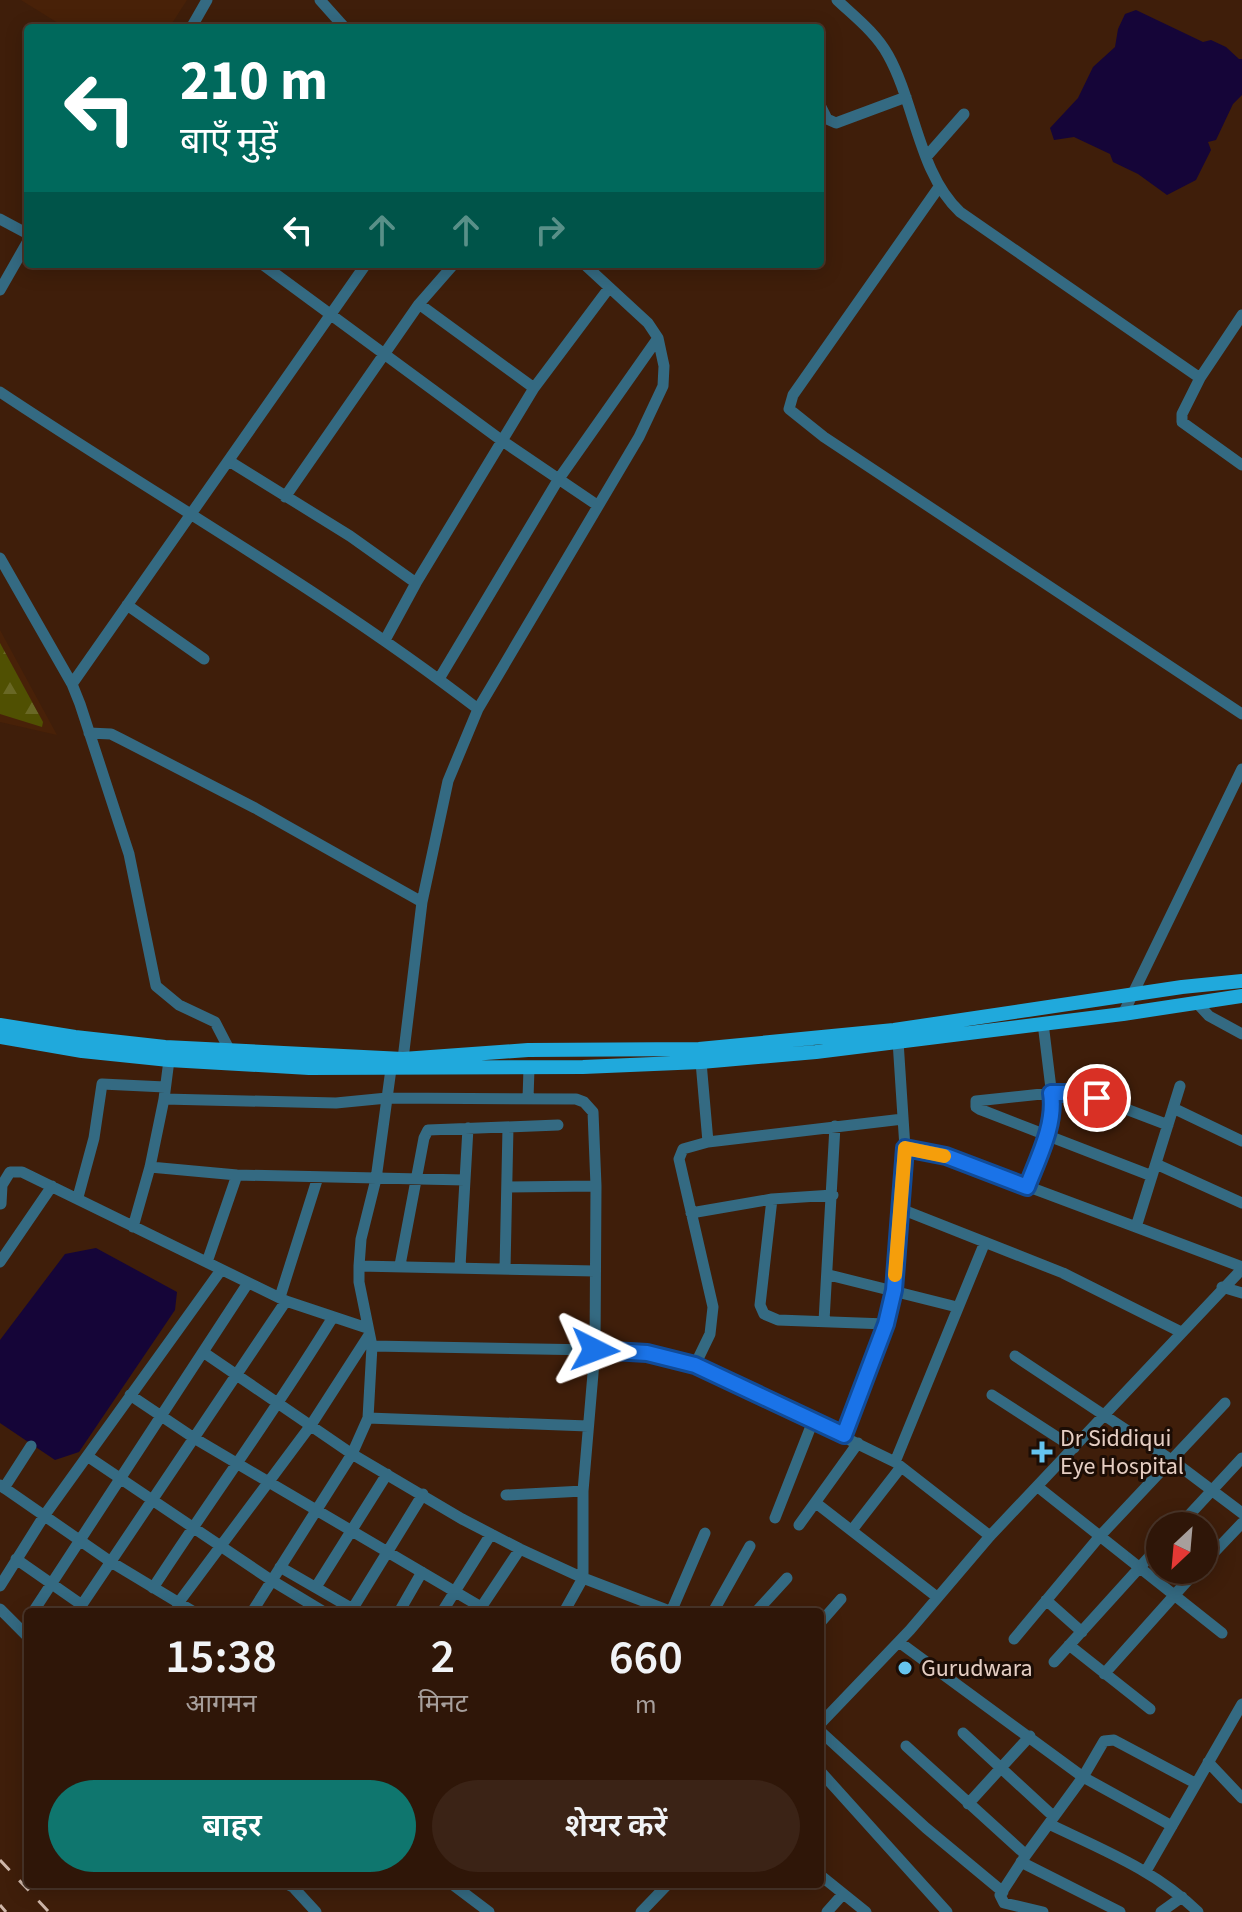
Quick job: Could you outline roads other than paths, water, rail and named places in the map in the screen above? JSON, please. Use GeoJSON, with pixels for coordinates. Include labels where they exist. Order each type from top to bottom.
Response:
{"type":"FeatureCollection","features":[{"type":"Feature","properties":{"kind":"main road"},"geometry":{"type":"LineString","coordinates":[[0,1037],[82,1051],[169,1060],[309,1068],[397,1064],[528,1050],[699,1049],[894,1030],[1242,981]]}},
{"type":"Feature","properties":{"kind":"main road"},"geometry":{"type":"LineString","coordinates":[[0,1025],[75,1037],[397,1064],[528,1085],[1123,1014],[1242,996]]}},
{"type":"Feature","properties":{"kind":"street"},"geometry":{"type":"LineString","coordinates":[[193,24],[207,0]]}},
{"type":"Feature","properties":{"kind":"street"},"geometry":{"type":"LineString","coordinates":[[320,0],[341,24]]}},
{"type":"Feature","properties":{"kind":"street"},"geometry":{"type":"LineString","coordinates":[[837,0],[870,31],[887,53],[945,198],[960,212],[1200,378]]}},
{"type":"Feature","properties":{"kind":"street"},"geometry":{"type":"LineString","coordinates":[[824,113],[827,119],[836,123],[906,97]]}},
{"type":"Feature","properties":{"kind":"street"},"geometry":{"type":"LineString","coordinates":[[927,156],[964,114]]}},
{"type":"Feature","properties":{"kind":"street"},"geometry":{"type":"LineString","coordinates":[[939,187],[793,395],[789,409],[824,437],[1242,714]]}},
{"type":"Feature","properties":{"kind":"street"},"geometry":{"type":"LineString","coordinates":[[0,219],[24,232]]}},
{"type":"Feature","properties":{"kind":"street"},"geometry":{"type":"LineString","coordinates":[[0,290],[24,248]]}},
{"type":"Feature","properties":{"kind":"street"},"geometry":{"type":"LineString","coordinates":[[269,268],[501,440],[597,505]]}},
{"type":"Feature","properties":{"kind":"street"},"geometry":{"type":"LineString","coordinates":[[72,684],[363,268]]}},
{"type":"Feature","properties":{"kind":"street"},"geometry":{"type":"LineString","coordinates":[[285,497],[419,304],[450,268]]}},
{"type":"Feature","properties":{"kind":"street"},"geometry":{"type":"LineString","coordinates":[[254,1608],[352,1454],[368,1418],[369,1336],[359,1282],[361,1239],[376,1179],[387,1098],[397,1064],[422,902],[448,781],[478,709],[639,437],[663,386],[664,366],[658,338],[648,323],[588,268]]}},
{"type":"Feature","properties":{"kind":"street"},"geometry":{"type":"LineString","coordinates":[[385,640],[534,388],[609,288]]}},
{"type":"Feature","properties":{"kind":"street"},"geometry":{"type":"LineString","coordinates":[[419,304],[534,388]]}},
{"type":"Feature","properties":{"kind":"street"},"geometry":{"type":"LineString","coordinates":[[1242,315],[1200,378],[1182,414],[1182,422],[1242,465]]}},
{"type":"Feature","properties":{"kind":"street"},"geometry":{"type":"LineString","coordinates":[[439,679],[558,480],[658,338]]}},
{"type":"Feature","properties":{"kind":"street"},"geometry":{"type":"LineString","coordinates":[[0,392],[102,459],[193,513],[385,640],[478,709]]}},
{"type":"Feature","properties":{"kind":"street"},"geometry":{"type":"LineString","coordinates":[[229,461],[350,536],[416,583]]}},
{"type":"Feature","properties":{"kind":"street"},"geometry":{"type":"LineString","coordinates":[[0,558],[72,684],[129,854],[156,986],[179,1005],[215,1022],[230,1051]]}},
{"type":"Feature","properties":{"kind":"street"},"geometry":{"type":"LineString","coordinates":[[127,605],[204,659]]}},
{"type":"Feature","properties":{"kind":"street"},"geometry":{"type":"LineString","coordinates":[[89,733],[111,734],[121,739],[255,808],[422,902]]}},
{"type":"Feature","properties":{"kind":"street"},"geometry":{"type":"LineString","coordinates":[[1123,1014],[1242,769]]}},
{"type":"Feature","properties":{"kind":"street"},"geometry":{"type":"LineString","coordinates":[[1196,1002],[1209,1016],[1242,1034]]}},
{"type":"Feature","properties":{"kind":"street"},"geometry":{"type":"LineString","coordinates":[[1027,1187],[1047,1134],[1053,1105],[1043,1023]]}},
{"type":"Feature","properties":{"kind":"street"},"geometry":{"type":"LineString","coordinates":[[844,1435],[886,1324],[894,1290],[905,1148],[898,1041]]}},
{"type":"Feature","properties":{"kind":"street"},"geometry":{"type":"LineString","coordinates":[[133,1227],[150,1167],[169,1060]]}},
{"type":"Feature","properties":{"kind":"street"},"geometry":{"type":"LineString","coordinates":[[701,1062],[708,1142]]}},
{"type":"Feature","properties":{"kind":"street"},"geometry":{"type":"LineString","coordinates":[[78,1197],[94,1138],[102,1084],[164,1093],[336,1103],[528,1085],[590,1106],[593,1112],[596,1186],[595,1350],[583,1491],[583,1578],[566,1608]]}},
{"type":"Feature","properties":{"kind":"street"},"geometry":{"type":"LineString","coordinates":[[1136,1227],[1180,1086]]}},
{"type":"Feature","properties":{"kind":"street"},"geometry":{"type":"LineString","coordinates":[[1168,1125],[1076,1093],[979,1100],[975,1104],[979,1109],[1242,1203]]}},
{"type":"Feature","properties":{"kind":"street"},"geometry":{"type":"LineString","coordinates":[[1173,1108],[1242,1141]]}},
{"type":"Feature","properties":{"kind":"street"},"geometry":{"type":"LineString","coordinates":[[693,1364],[710,1334],[713,1307],[680,1153],[687,1146],[708,1142],[903,1119]]}},
{"type":"Feature","properties":{"kind":"street"},"geometry":{"type":"LineString","coordinates":[[400,1265],[428,1130],[558,1125]]}},
{"type":"Feature","properties":{"kind":"street"},"geometry":{"type":"LineString","coordinates":[[824,1321],[829,1275],[835,1126]]}},
{"type":"Feature","properties":{"kind":"street"},"geometry":{"type":"LineString","coordinates":[[505,1269],[508,1127]]}},
{"type":"Feature","properties":{"kind":"street"},"geometry":{"type":"LineString","coordinates":[[460,1267],[468,1128]]}},
{"type":"Feature","properties":{"kind":"street"},"geometry":{"type":"LineString","coordinates":[[824,1720],[910,1630],[990,1536],[1242,1268],[946,1156],[905,1148]]}},
{"type":"Feature","properties":{"kind":"street"},"geometry":{"type":"LineString","coordinates":[[150,1167],[237,1175],[465,1180]]}},
{"type":"Feature","properties":{"kind":"street"},"geometry":{"type":"LineString","coordinates":[[1,1204],[2,1185],[10,1172],[22,1172],[248,1283],[333,1317],[369,1336],[647,1353],[693,1364],[898,1464],[990,1536]]}},
{"type":"Feature","properties":{"kind":"street"},"geometry":{"type":"LineString","coordinates":[[207,1262],[237,1175]]}},
{"type":"Feature","properties":{"kind":"street"},"geometry":{"type":"LineString","coordinates":[[16,1559],[79,1608],[236,1375],[283,1299],[318,1177]]}},
{"type":"Feature","properties":{"kind":"street"},"geometry":{"type":"LineString","coordinates":[[0,1262],[52,1186]]}},
{"type":"Feature","properties":{"kind":"street"},"geometry":{"type":"LineString","coordinates":[[508,1187],[596,1186]]}},
{"type":"Feature","properties":{"kind":"street"},"geometry":{"type":"LineString","coordinates":[[691,1213],[772,1199],[833,1195]]}},
{"type":"Feature","properties":{"kind":"street"},"geometry":{"type":"LineString","coordinates":[[772,1199],[762,1310],[778,1320],[886,1324]]}},
{"type":"Feature","properties":{"kind":"street"},"geometry":{"type":"LineString","coordinates":[[901,1209],[1063,1273],[1181,1332]]}},
{"type":"Feature","properties":{"kind":"street"},"geometry":{"type":"LineString","coordinates":[[852,1530],[898,1464],[985,1242]]}},
{"type":"Feature","properties":{"kind":"street"},"geometry":{"type":"LineString","coordinates":[[359,1266],[595,1271]]}},
{"type":"Feature","properties":{"kind":"street"},"geometry":{"type":"LineString","coordinates":[[0,1586],[44,1516],[221,1270]]}},
{"type":"Feature","properties":{"kind":"street"},"geometry":{"type":"LineString","coordinates":[[829,1275],[957,1307]]}},
{"type":"Feature","properties":{"kind":"street"},"geometry":{"type":"LineString","coordinates":[[36,1608],[248,1283]]}},
{"type":"Feature","properties":{"kind":"street"},"geometry":{"type":"LineString","coordinates":[[1222,1287],[1242,1293]]}},
{"type":"Feature","properties":{"kind":"street"},"geometry":{"type":"LineString","coordinates":[[153,1588],[333,1317]]}},
{"type":"Feature","properties":{"kind":"street"},"geometry":{"type":"LineString","coordinates":[[31,1446],[2,1486],[177,1607],[311,1425],[369,1336]]}},
{"type":"Feature","properties":{"kind":"street"},"geometry":{"type":"LineString","coordinates":[[203,1352],[352,1454],[491,1534],[583,1578],[661,1608]]}},
{"type":"Feature","properties":{"kind":"street"},"geometry":{"type":"LineString","coordinates":[[1015,1356],[1173,1461],[1242,1513]]}},
{"type":"Feature","properties":{"kind":"street"},"geometry":{"type":"LineString","coordinates":[[130,1395],[194,1438],[422,1572],[477,1608]]}},
{"type":"Feature","properties":{"kind":"street"},"geometry":{"type":"LineString","coordinates":[[992,1395],[1074,1448]]}},
{"type":"Feature","properties":{"kind":"street"},"geometry":{"type":"LineString","coordinates":[[1014,1639],[1100,1536],[1225,1403]]}},
{"type":"Feature","properties":{"kind":"street"},"geometry":{"type":"LineString","coordinates":[[368,1418],[588,1426]]}},
{"type":"Feature","properties":{"kind":"street"},"geometry":{"type":"LineString","coordinates":[[775,1518],[813,1421]]}},
{"type":"Feature","properties":{"kind":"street"},"geometry":{"type":"LineString","coordinates":[[799,1525],[858,1443]]}},
{"type":"Feature","properties":{"kind":"street"},"geometry":{"type":"LineString","coordinates":[[87,1456],[315,1608]]}},
{"type":"Feature","properties":{"kind":"street"},"geometry":{"type":"LineString","coordinates":[[1193,1512],[1242,1458]]}},
{"type":"Feature","properties":{"kind":"street"},"geometry":{"type":"LineString","coordinates":[[316,1587],[387,1474]]}},
{"type":"Feature","properties":{"kind":"street"},"geometry":{"type":"LineString","coordinates":[[1038,1487],[1222,1633]]}},
{"type":"Feature","properties":{"kind":"street"},"geometry":{"type":"LineString","coordinates":[[506,1495],[583,1491]]}},
{"type":"Feature","properties":{"kind":"street"},"geometry":{"type":"LineString","coordinates":[[357,1608],[423,1494]]}},
{"type":"Feature","properties":{"kind":"street"},"geometry":{"type":"LineString","coordinates":[[816,1503],[937,1597]]}},
{"type":"Feature","properties":{"kind":"street"},"geometry":{"type":"LineString","coordinates":[[1218,1548],[1242,1523]]}},
{"type":"Feature","properties":{"kind":"street"},"geometry":{"type":"LineString","coordinates":[[673,1608],[705,1533]]}},
{"type":"Feature","properties":{"kind":"street"},"geometry":{"type":"LineString","coordinates":[[445,1608],[491,1534]]}},
{"type":"Feature","properties":{"kind":"street"},"geometry":{"type":"LineString","coordinates":[[715,1608],[750,1546]]}},
{"type":"Feature","properties":{"kind":"street"},"geometry":{"type":"LineString","coordinates":[[481,1608],[520,1549]]}},
{"type":"Feature","properties":{"kind":"street"},"geometry":{"type":"LineString","coordinates":[[1054,1662],[1146,1560]]}},
{"type":"Feature","properties":{"kind":"street"},"geometry":{"type":"LineString","coordinates":[[280,1567],[353,1608]]}},
{"type":"Feature","properties":{"kind":"street"},"geometry":{"type":"LineString","coordinates":[[401,1608],[422,1572]]}},
{"type":"Feature","properties":{"kind":"street"},"geometry":{"type":"LineString","coordinates":[[760,1608],[787,1578]]}},
{"type":"Feature","properties":{"kind":"street"},"geometry":{"type":"LineString","coordinates":[[1104,1674],[1184,1584]]}},
{"type":"Feature","properties":{"kind":"street"},"geometry":{"type":"LineString","coordinates":[[824,1618],[841,1599]]}},
{"type":"Feature","properties":{"kind":"street"},"geometry":{"type":"LineString","coordinates":[[1046,1600],[1082,1632]]}},
{"type":"Feature","properties":{"kind":"street"},"geometry":{"type":"LineString","coordinates":[[0,1609],[24,1627]]}},
{"type":"Feature","properties":{"kind":"street"},"geometry":{"type":"LineString","coordinates":[[899,1642],[1083,1777],[1172,1826]]}},
{"type":"Feature","properties":{"kind":"street"},"geometry":{"type":"LineString","coordinates":[[1069,1645],[1150,1709]]}},
{"type":"Feature","properties":{"kind":"street"},"geometry":{"type":"LineString","coordinates":[[1146,1871],[1242,1704]]}},
{"type":"Feature","properties":{"kind":"street"},"geometry":{"type":"LineString","coordinates":[[963,1733],[1051,1820],[1146,1871],[1198,1912]]}},
{"type":"Feature","properties":{"kind":"street"},"geometry":{"type":"LineString","coordinates":[[824,1735],[926,1828],[1003,1892]]}},
{"type":"Feature","properties":{"kind":"street"},"geometry":{"type":"LineString","coordinates":[[968,1804],[1030,1736]]}},
{"type":"Feature","properties":{"kind":"street"},"geometry":{"type":"LineString","coordinates":[[1043,1912],[1004,1903],[1000,1895],[1083,1777],[1100,1746],[1109,1739],[1195,1783]]}},
{"type":"Feature","properties":{"kind":"street"},"geometry":{"type":"LineString","coordinates":[[906,1746],[1023,1859],[1120,1912]]}},
{"type":"Feature","properties":{"kind":"street"},"geometry":{"type":"LineString","coordinates":[[1208,1762],[1240,1793]]}},
{"type":"Feature","properties":{"kind":"street"},"geometry":{"type":"LineString","coordinates":[[824,1775],[947,1912]]}},
{"type":"Feature","properties":{"kind":"street"},"geometry":{"type":"LineString","coordinates":[[824,1878],[866,1912]]}},
{"type":"Feature","properties":{"kind":"street"},"geometry":{"type":"LineString","coordinates":[[294,1888],[316,1912]]}},
{"type":"Feature","properties":{"kind":"street"},"geometry":{"type":"LineString","coordinates":[[457,1888],[489,1912]]}},
{"type":"Feature","properties":{"kind":"street"},"geometry":{"type":"LineString","coordinates":[[641,1912],[664,1888]]}},
{"type":"Feature","properties":{"kind":"street"},"geometry":{"type":"LineString","coordinates":[[827,1912],[843,1894]]}},
{"type":"Feature","properties":{"kind":"street"},"geometry":{"type":"LineString","coordinates":[[1161,1912],[1182,1897]]}},
{"type":"Feature","properties":{"kind":"railway"},"geometry":{"type":"LineString","coordinates":[[0,1860],[24,1885]]}},
{"type":"Feature","properties":{"kind":"railway"},"geometry":{"type":"LineString","coordinates":[[26,1888],[49,1912]]}},
{"type":"Feature","properties":{"kind":"railway"},"geometry":{"type":"LineString","coordinates":[[0,1905],[6,1912]]}},
{"type":"Feature","properties":{"kind":"place","name":"Dr Siddiqui Eye Hospital"},"geometry":{"type":"Point","coordinates":[1042,1452]}},
{"type":"Feature","properties":{"kind":"place","name":"Gurudwara"},"geometry":{"type":"Point","coordinates":[905,1668]}}]}
